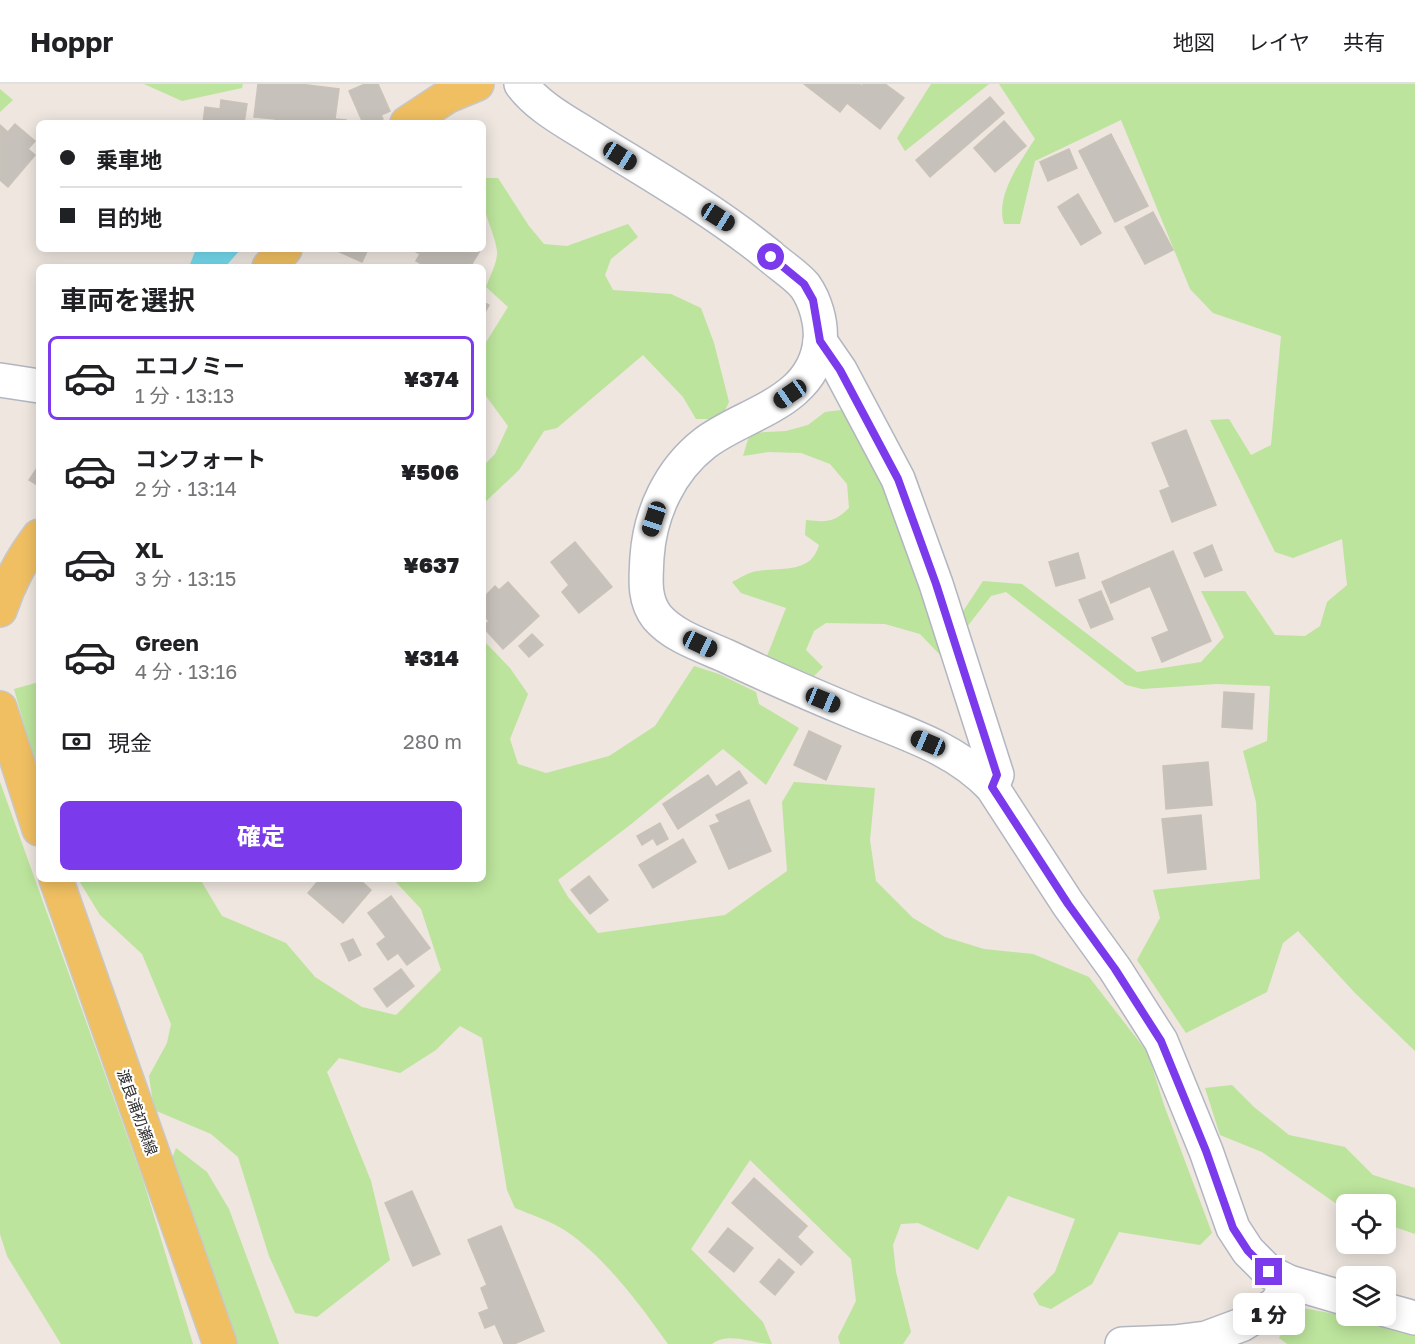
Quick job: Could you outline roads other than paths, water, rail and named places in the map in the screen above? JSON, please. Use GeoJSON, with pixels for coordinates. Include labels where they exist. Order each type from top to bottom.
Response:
{"type":"FeatureCollection","features":[{"type":"Feature","properties":{"kind":"main road"},"geometry":{"type":"LineString","coordinates":[[412,120],[448,96],[477,84]]}},
{"type":"Feature","properties":{"kind":"main road"},"geometry":{"type":"LineString","coordinates":[[272,264],[282,252]]}},
{"type":"Feature","properties":{"kind":"main road"},"geometry":{"type":"LineString","coordinates":[[0,610],[7,588],[36,540]]}},
{"type":"Feature","properties":{"kind":"main road"},"geometry":{"type":"LineString","coordinates":[[0,708],[36,820]]}},
{"type":"Feature","properties":{"kind":"main road","name":"渡良浦初瀬線"},"geometry":{"type":"LineString","coordinates":[[57,882],[220,1344]]}},
{"type":"Feature","properties":{"kind":"street"},"geometry":{"type":"LineString","coordinates":[[521,84],[528,94],[562,119],[738,229],[804,284],[813,300],[820,341],[840,370],[898,479],[936,584],[997,775],[992,787]]}},
{"type":"Feature","properties":{"kind":"street"},"geometry":{"type":"LineString","coordinates":[[820,341],[814,362],[805,379],[790,394],[773,406],[706,442],[680,467],[660,501],[648,537],[646,598],[658,618],[683,636],[823,700],[949,752],[977,771],[992,787],[1161,1041],[1206,1151],[1233,1228],[1248,1251],[1269,1272],[1289,1282],[1336,1296]]}},
{"type":"Feature","properties":{"kind":"street"},"geometry":{"type":"LineString","coordinates":[[0,380],[36,386]]}},
{"type":"Feature","properties":{"kind":"street"},"geometry":{"type":"LineString","coordinates":[[1122,1344],[1206,1338],[1241,1325],[1276,1304],[1289,1282]]}},
{"type":"Feature","properties":{"kind":"street"},"geometry":{"type":"LineString","coordinates":[[1396,1313],[1415,1318]]}},
{"type":"Feature","properties":{"kind":"water"},"geometry":{"type":"Polygon","coordinates":[[[195,252],[238,252],[228,264],[190,264],[195,252]]]}}]}
